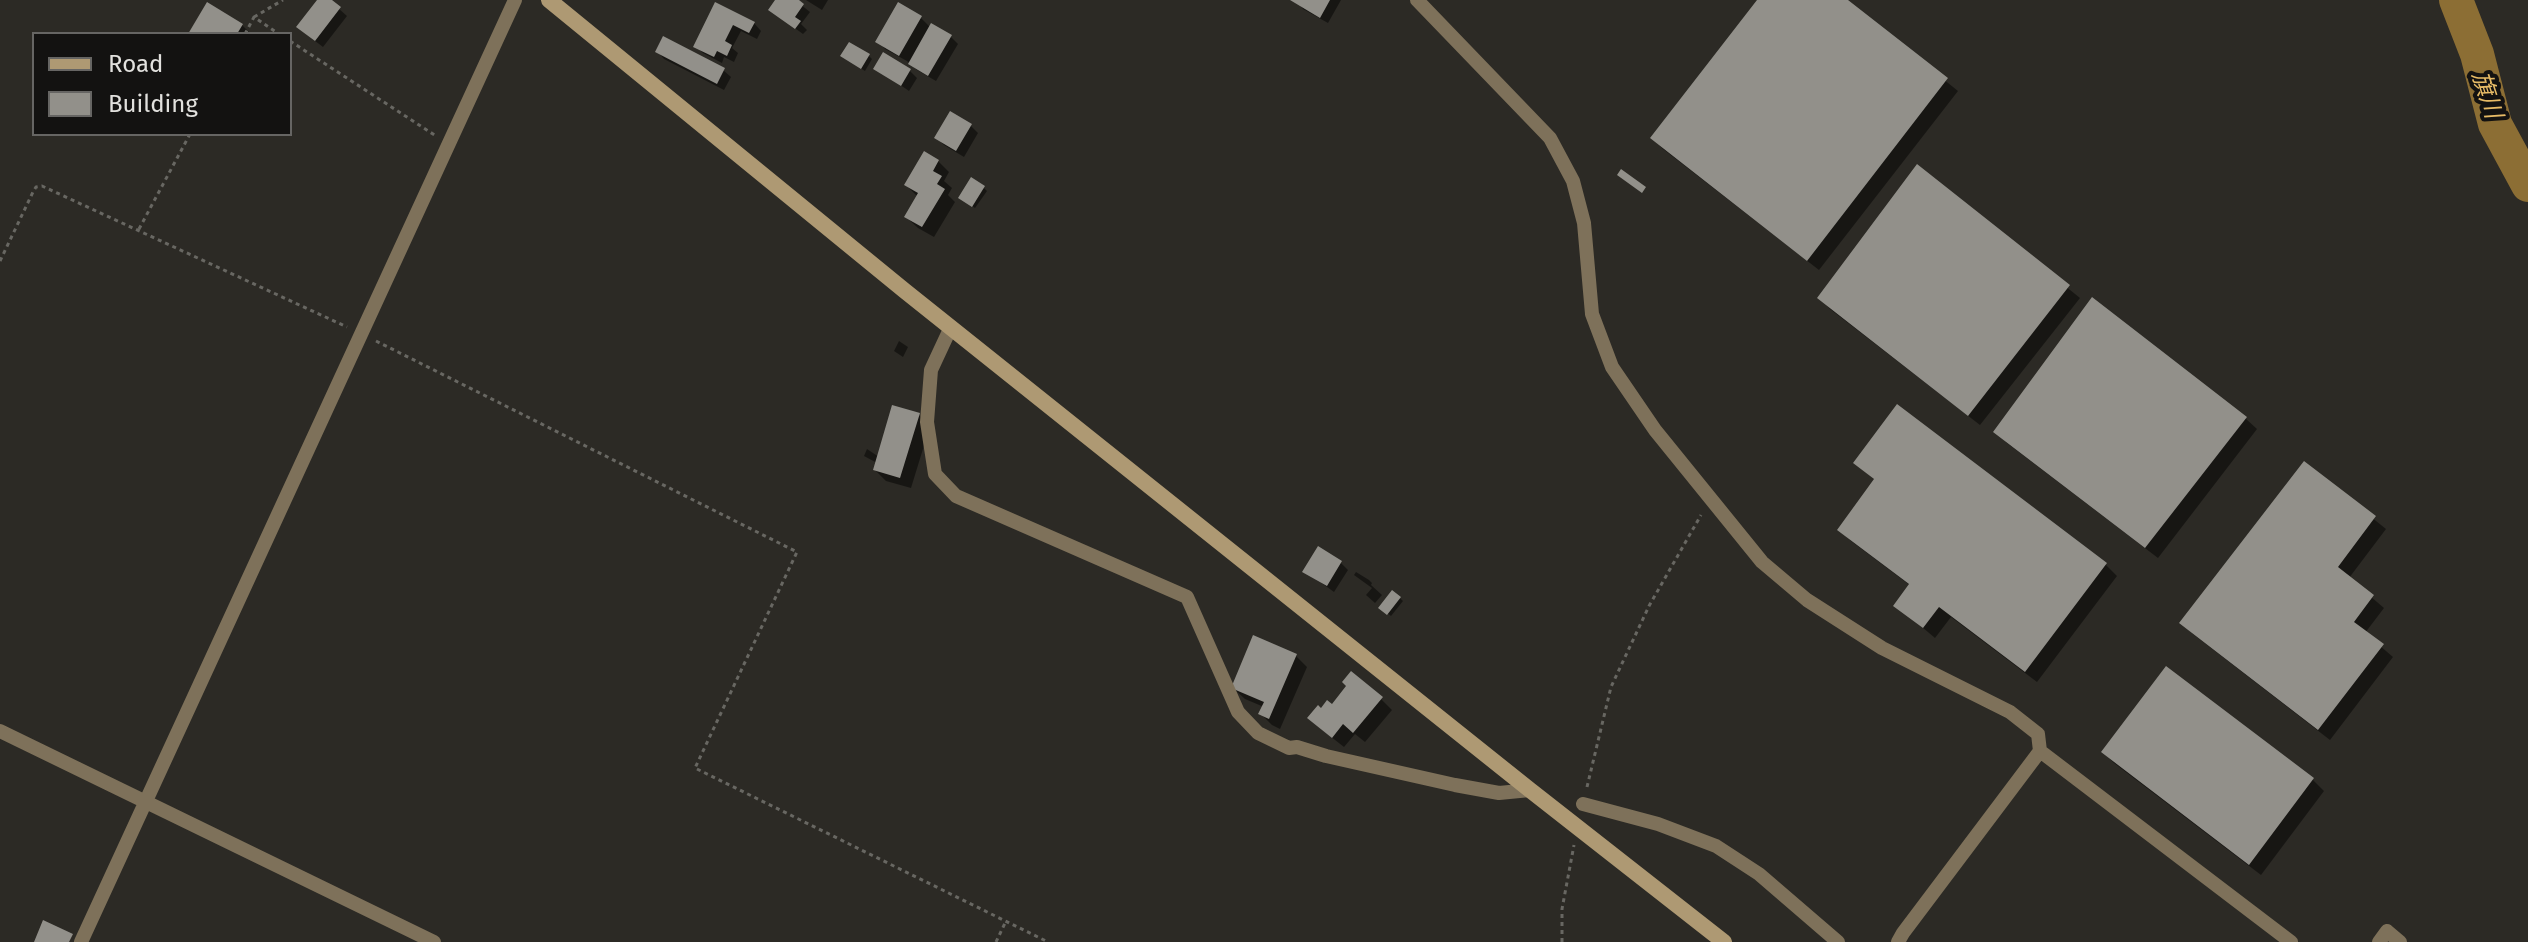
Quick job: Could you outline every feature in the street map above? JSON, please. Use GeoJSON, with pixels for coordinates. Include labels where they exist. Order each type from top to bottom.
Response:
{"type":"FeatureCollection","features":[{"type":"Feature","properties":{"kind":"street"},"geometry":{"type":"LineString","coordinates":[[81,942],[515,0]]}},
{"type":"Feature","properties":{"kind":"street"},"geometry":{"type":"LineString","coordinates":[[549,0],[951,327],[1724,942]]}},
{"type":"Feature","properties":{"kind":"street"},"geometry":{"type":"LineString","coordinates":[[1417,0],[1550,138],[1573,181],[1584,223],[1592,314],[1612,367],[1655,430],[1762,562],[1807,600],[1882,648],[2010,712],[2038,734],[2040,751],[1898,942]]}},
{"type":"Feature","properties":{"kind":"street"},"geometry":{"type":"LineString","coordinates":[[951,327],[931,370],[927,422],[935,474],[956,496],[1187,597],[1238,712],[1258,733],[1289,748],[1297,747],[1472,788],[1499,793],[1530,790]]}},
{"type":"Feature","properties":{"kind":"street"},"geometry":{"type":"LineString","coordinates":[[0,731],[434,942]]}},
{"type":"Feature","properties":{"kind":"street"},"geometry":{"type":"LineString","coordinates":[[2040,751],[2291,942]]}},
{"type":"Feature","properties":{"kind":"street"},"geometry":{"type":"LineString","coordinates":[[1583,804],[1658,824],[1716,846],[1759,874],[1838,942]]}},
{"type":"Feature","properties":{"kind":"street"},"geometry":{"type":"LineString","coordinates":[[2379,942],[2387,931],[2400,942]]}},
{"type":"Feature","properties":{"kind":"path"},"geometry":{"type":"LineString","coordinates":[[246,32],[254,17],[283,0]]}},
{"type":"Feature","properties":{"kind":"path"},"geometry":{"type":"LineString","coordinates":[[254,17],[276,32]]}},
{"type":"Feature","properties":{"kind":"path"},"geometry":{"type":"LineString","coordinates":[[292,42],[449,144]]}},
{"type":"Feature","properties":{"kind":"path"},"geometry":{"type":"LineString","coordinates":[[138,229],[189,136]]}},
{"type":"Feature","properties":{"kind":"path"},"geometry":{"type":"LineString","coordinates":[[0,261],[36,187],[49,188],[363,334],[797,552],[695,768],[1048,942]]}},
{"type":"Feature","properties":{"kind":"path"},"geometry":{"type":"LineString","coordinates":[[1583,804],[1611,687],[1649,606],[1710,498]]}},
{"type":"Feature","properties":{"kind":"path"},"geometry":{"type":"LineString","coordinates":[[1562,942],[1562,909],[1577,826]]}},
{"type":"Feature","properties":{"kind":"path"},"geometry":{"type":"LineString","coordinates":[[996,942],[1006,921]]}},
{"type":"Feature","properties":{"kind":"building"},"geometry":{"type":"Polygon","coordinates":[[[317,0],[332,0],[341,7],[315,41],[296,27],[317,0]]]}},
{"type":"Feature","properties":{"kind":"building"},"geometry":{"type":"Polygon","coordinates":[[[775,0],[799,0],[804,4],[795,17],[801,21],[795,29],[768,10],[775,0]]]}},
{"type":"Feature","properties":{"kind":"building"},"geometry":{"type":"Polygon","coordinates":[[[1290,0],[1330,0],[1320,18],[1290,0]]]}},
{"type":"Feature","properties":{"kind":"building"},"geometry":{"type":"Polygon","coordinates":[[[1757,0],[1848,0],[1948,78],[1807,261],[1650,138],[1757,0]]]}},
{"type":"Feature","properties":{"kind":"building"},"geometry":{"type":"Polygon","coordinates":[[[207,2],[243,24],[238,32],[189,32],[207,2]]]}},
{"type":"Feature","properties":{"kind":"building"},"geometry":{"type":"Polygon","coordinates":[[[715,2],[755,22],[749,33],[733,25],[725,41],[732,45],[727,56],[717,51],[714,57],[693,47],[715,2]]]}},
{"type":"Feature","properties":{"kind":"building"},"geometry":{"type":"Polygon","coordinates":[[[898,2],[922,16],[899,56],[875,42],[898,2]]]}},
{"type":"Feature","properties":{"kind":"building"},"geometry":{"type":"Polygon","coordinates":[[[931,23],[952,35],[928,76],[908,64],[931,23]]]}},
{"type":"Feature","properties":{"kind":"building"},"geometry":{"type":"Polygon","coordinates":[[[663,36],[725,68],[717,84],[655,52],[663,36]]]}},
{"type":"Feature","properties":{"kind":"building"},"geometry":{"type":"Polygon","coordinates":[[[849,42],[870,54],[861,69],[840,56],[849,42]]]}},
{"type":"Feature","properties":{"kind":"building"},"geometry":{"type":"Polygon","coordinates":[[[883,52],[911,69],[901,86],[873,69],[883,52]]]}},
{"type":"Feature","properties":{"kind":"building"},"geometry":{"type":"Polygon","coordinates":[[[950,111],[972,124],[956,151],[934,138],[950,111]]]}},
{"type":"Feature","properties":{"kind":"building"},"geometry":{"type":"Polygon","coordinates":[[[924,151],[939,160],[933,171],[942,176],[937,184],[945,189],[922,227],[904,217],[918,193],[904,185],[924,151]]]}},
{"type":"Feature","properties":{"kind":"building"},"geometry":{"type":"Polygon","coordinates":[[[1917,164],[2070,285],[1968,416],[1817,298],[1917,164]]]}},
{"type":"Feature","properties":{"kind":"building"},"geometry":{"type":"Polygon","coordinates":[[[1621,169],[1646,187],[1642,193],[1617,175],[1621,169]]]}},
{"type":"Feature","properties":{"kind":"building"},"geometry":{"type":"Polygon","coordinates":[[[971,177],[985,186],[972,207],[958,198],[971,177]]]}},
{"type":"Feature","properties":{"kind":"building"},"geometry":{"type":"Polygon","coordinates":[[[2092,297],[2247,417],[2145,548],[1993,432],[2092,297]]]}},
{"type":"Feature","properties":{"kind":"building"},"geometry":{"type":"Polygon","coordinates":[[[1897,404],[2107,563],[2025,672],[1939,607],[1923,628],[1893,606],[1909,584],[1837,530],[1874,479],[1853,463],[1897,404]]]}},
{"type":"Feature","properties":{"kind":"building"},"geometry":{"type":"Polygon","coordinates":[[[892,405],[920,413],[900,478],[873,470],[892,405]]]}},
{"type":"Feature","properties":{"kind":"building"},"geometry":{"type":"Polygon","coordinates":[[[2304,461],[2376,516],[2338,567],[2374,595],[2354,622],[2384,644],[2318,730],[2179,623],[2304,461]]]}},
{"type":"Feature","properties":{"kind":"building"},"geometry":{"type":"Polygon","coordinates":[[[1318,546],[1342,561],[1327,586],[1302,572],[1318,546]]]}},
{"type":"Feature","properties":{"kind":"building"},"geometry":{"type":"Polygon","coordinates":[[[1392,590],[1401,597],[1387,615],[1378,608],[1392,590]]]}},
{"type":"Feature","properties":{"kind":"building"},"geometry":{"type":"Polygon","coordinates":[[[1253,635],[1297,654],[1269,719],[1258,714],[1264,702],[1231,688],[1253,635]]]}},
{"type":"Feature","properties":{"kind":"building"},"geometry":{"type":"Polygon","coordinates":[[[2166,666],[2314,778],[2249,865],[2101,752],[2166,666]]]}},
{"type":"Feature","properties":{"kind":"building"},"geometry":{"type":"Polygon","coordinates":[[[1351,671],[1383,697],[1353,733],[1343,724],[1332,738],[1307,718],[1318,705],[1321,708],[1327,700],[1332,704],[1346,686],[1342,682],[1351,671]]]}},
{"type":"Feature","properties":{"kind":"building"},"geometry":{"type":"Polygon","coordinates":[[[43,920],[73,934],[69,942],[34,942],[43,920]]]}},
{"type":"Feature","properties":{"kind":"waterway","name":"旗川"},"geometry":{"type":"LineString","coordinates":[[2456,0],[2477,54],[2495,124],[2528,185]]}}]}
